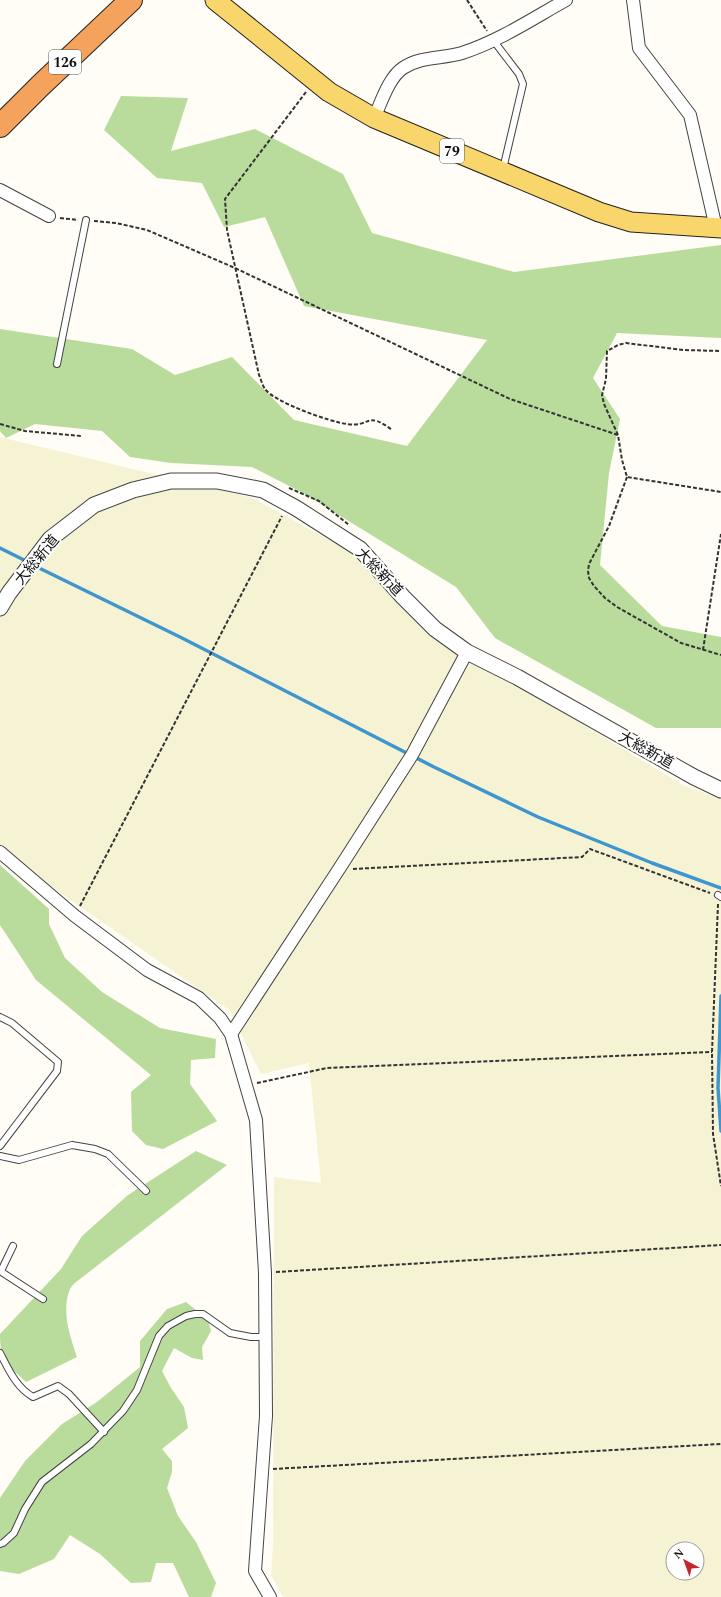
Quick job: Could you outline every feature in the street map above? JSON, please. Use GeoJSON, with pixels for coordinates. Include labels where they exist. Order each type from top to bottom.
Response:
{"type":"FeatureCollection","features":[{"type":"Feature","properties":{"kind":"highway","name":"126"},"geometry":{"type":"LineString","coordinates":[[0,126],[131,0]]}},
{"type":"Feature","properties":{"kind":"main road","name":"79"},"geometry":{"type":"LineString","coordinates":[[215,0],[328,92],[374,118],[599,212],[631,222],[719,228]]}},
{"type":"Feature","properties":{"kind":"street"},"geometry":{"type":"LineString","coordinates":[[374,118],[390,83],[402,68],[423,59],[460,53],[494,40],[566,0]]}},
{"type":"Feature","properties":{"kind":"street"},"geometry":{"type":"LineString","coordinates":[[633,0],[639,48],[690,115],[719,228]]}},
{"type":"Feature","properties":{"kind":"street"},"geometry":{"type":"LineString","coordinates":[[0,190],[49,216]]}},
{"type":"Feature","properties":{"kind":"street","name":"大総新道"},"geometry":{"type":"LineString","coordinates":[[0,608],[9,593],[50,539],[94,505],[133,490],[171,481],[217,481],[262,490],[288,504],[360,549],[402,597],[435,629],[467,652],[517,677],[694,777],[721,790]]}},
{"type":"Feature","properties":{"kind":"street"},"geometry":{"type":"LineString","coordinates":[[231,1034],[412,755],[467,652]]}},
{"type":"Feature","properties":{"kind":"street"},"geometry":{"type":"LineString","coordinates":[[0,852],[75,916],[147,970],[199,998],[220,1018],[231,1034],[256,1120],[265,1273],[266,1416],[255,1571],[270,1597]]}},
{"type":"Feature","properties":{"kind":"lane"},"geometry":{"type":"LineString","coordinates":[[494,40],[520,74],[523,84],[503,172]]}},
{"type":"Feature","properties":{"kind":"lane"},"geometry":{"type":"LineString","coordinates":[[57,364],[86,220]]}},
{"type":"Feature","properties":{"kind":"lane"},"geometry":{"type":"LineString","coordinates":[[0,1017],[12,1022],[58,1062],[57,1071],[0,1146]]}},
{"type":"Feature","properties":{"kind":"lane"},"geometry":{"type":"LineString","coordinates":[[0,1156],[19,1160],[72,1145],[95,1149],[108,1154],[146,1191]]}},
{"type":"Feature","properties":{"kind":"lane"},"geometry":{"type":"LineString","coordinates":[[13,1246],[0,1271],[43,1299]]}},
{"type":"Feature","properties":{"kind":"lane"},"geometry":{"type":"LineString","coordinates":[[0,1544],[3,1544],[14,1533],[25,1509],[42,1482],[104,1432],[123,1411],[137,1390],[159,1336],[168,1326],[186,1316],[204,1314],[230,1333],[265,1337]]}},
{"type":"Feature","properties":{"kind":"lane"},"geometry":{"type":"LineString","coordinates":[[0,1353],[14,1379],[25,1392],[33,1397],[58,1386],[69,1394],[104,1432]]}},
{"type":"Feature","properties":{"kind":"path"},"geometry":{"type":"LineString","coordinates":[[467,0],[494,40]]}},
{"type":"Feature","properties":{"kind":"path"},"geometry":{"type":"LineString","coordinates":[[315,81],[225,199],[225,214],[235,268],[259,375],[264,389],[290,406],[346,424],[358,425],[366,420],[376,420],[392,430]]}},
{"type":"Feature","properties":{"kind":"path"},"geometry":{"type":"LineString","coordinates":[[49,216],[116,223],[147,230],[235,268],[510,399],[618,435]]}},
{"type":"Feature","properties":{"kind":"path"},"geometry":{"type":"LineString","coordinates":[[721,351],[682,350],[626,343],[612,347],[607,351],[606,379],[602,395],[604,404],[618,435],[622,460],[627,477],[609,526],[589,564],[588,570],[589,578],[598,592],[623,611],[681,643],[721,655]]}},
{"type":"Feature","properties":{"kind":"path"},"geometry":{"type":"LineString","coordinates":[[0,424],[25,431],[81,436]]}},
{"type":"Feature","properties":{"kind":"path"},"geometry":{"type":"LineString","coordinates":[[627,477],[721,492]]}},
{"type":"Feature","properties":{"kind":"path"},"geometry":{"type":"LineString","coordinates":[[284,486],[319,501],[351,526]]}},
{"type":"Feature","properties":{"kind":"path"},"geometry":{"type":"LineString","coordinates":[[75,916],[288,504]]}},
{"type":"Feature","properties":{"kind":"path"},"geometry":{"type":"LineString","coordinates":[[703,650],[721,534]]}},
{"type":"Feature","properties":{"kind":"path"},"geometry":{"type":"LineString","coordinates":[[339,869],[582,857],[590,849],[719,896],[712,1052],[713,1134],[721,1186]]}},
{"type":"Feature","properties":{"kind":"path"},"geometry":{"type":"LineString","coordinates":[[246,1085],[327,1068],[712,1052]]}},
{"type":"Feature","properties":{"kind":"path"},"geometry":{"type":"LineString","coordinates":[[265,1273],[721,1245]]}},
{"type":"Feature","properties":{"kind":"path"},"geometry":{"type":"LineString","coordinates":[[262,1469],[721,1444]]}},
{"type":"Feature","properties":{"kind":"shaded area"},"geometry":{"type":"Polygon","coordinates":[[[0,437],[253,498],[349,551],[428,631],[683,785],[721,799],[721,1597],[283,1597],[271,1575],[273,1544],[274,1177],[321,1183],[309,1063],[261,1074],[229,1010],[0,851],[0,437]]]}},
{"type":"Feature","properties":{"kind":"green space"},"geometry":{"type":"Polygon","coordinates":[[[121,96],[188,98],[171,151],[255,129],[343,174],[372,233],[514,272],[721,245],[721,338],[617,333],[593,378],[620,419],[609,473],[600,565],[662,626],[721,637],[721,728],[656,728],[495,638],[456,587],[303,493],[252,467],[171,463],[130,457],[102,431],[35,424],[6,438],[0,431],[0,329],[132,349],[175,375],[232,357],[294,420],[407,446],[487,340],[304,306],[265,217],[224,227],[202,183],[157,178],[104,130],[121,96]]]}},
{"type":"Feature","properties":{"kind":"green space"},"geometry":{"type":"Polygon","coordinates":[[[0,865],[49,909],[49,924],[65,958],[102,992],[160,1028],[216,1039],[215,1058],[191,1060],[190,1084],[217,1121],[163,1149],[146,1145],[132,1131],[131,1092],[151,1075],[36,980],[0,925],[0,865]]]}},
{"type":"Feature","properties":{"kind":"green space"},"geometry":{"type":"Polygon","coordinates":[[[196,1151],[227,1165],[73,1285],[67,1297],[66,1315],[69,1332],[77,1357],[26,1382],[9,1366],[3,1357],[0,1344],[0,1334],[61,1269],[82,1236],[128,1195],[196,1151]]]}},
{"type":"Feature","properties":{"kind":"green space"},"geometry":{"type":"Polygon","coordinates":[[[186,1302],[208,1320],[211,1331],[202,1347],[203,1360],[192,1358],[174,1348],[162,1371],[184,1407],[188,1428],[162,1449],[172,1461],[172,1472],[167,1488],[178,1516],[196,1542],[216,1583],[211,1597],[189,1597],[173,1563],[156,1563],[151,1582],[131,1583],[100,1554],[70,1535],[54,1559],[19,1574],[0,1571],[0,1498],[25,1461],[62,1424],[97,1402],[140,1367],[140,1341],[167,1309],[186,1302]]]}},
{"type":"Feature","properties":{"kind":"waterway"},"geometry":{"type":"LineString","coordinates":[[0,548],[28,562]]}},
{"type":"Feature","properties":{"kind":"waterway"},"geometry":{"type":"LineString","coordinates":[[35,566],[180,637],[434,767],[538,817],[652,863],[721,888]]}},
{"type":"Feature","properties":{"kind":"waterway"},"geometry":{"type":"LineString","coordinates":[[721,996],[718,1088],[721,1131]]}}]}
